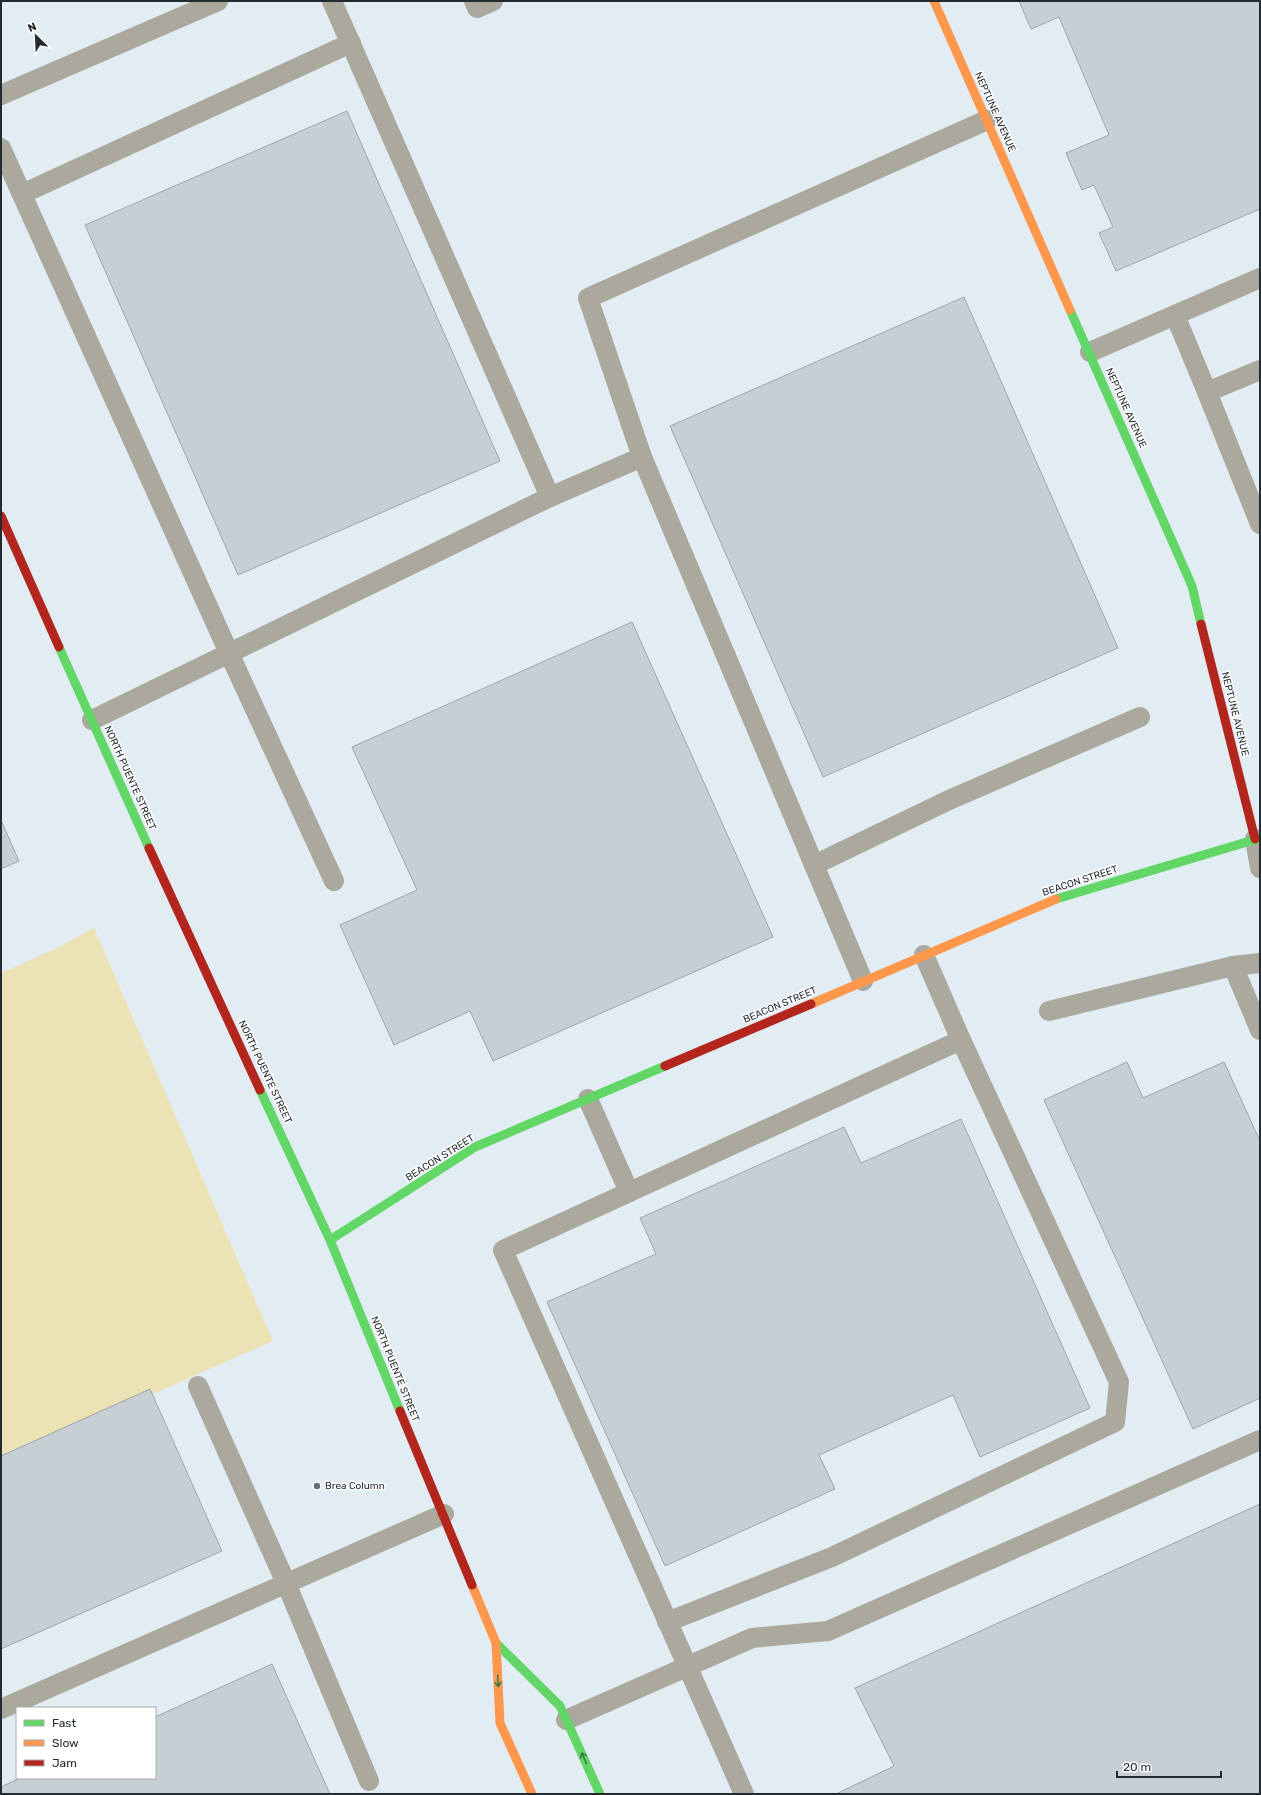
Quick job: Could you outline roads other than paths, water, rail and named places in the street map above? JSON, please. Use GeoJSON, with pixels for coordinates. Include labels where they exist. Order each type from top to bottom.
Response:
{"type":"FeatureCollection","features":[{"type":"Feature","properties":{"kind":"street","name":"NEPTUNE AVENUE"},"geometry":{"type":"LineString","coordinates":[[934,1],[1192,586],[1258,839]]}},
{"type":"Feature","properties":{"kind":"street","name":"NORTH PUENTE STREET"},"geometry":{"type":"LineString","coordinates":[[1,516],[156,865],[330,1240],[444,1514],[496,1642],[500,1723],[532,1794]]}},
{"type":"Feature","properties":{"kind":"street","name":"BEACON STREET"},"geometry":{"type":"LineString","coordinates":[[330,1240],[475,1147],[1058,898],[1258,839]]}},
{"type":"Feature","properties":{"kind":"street","name":"NORTH PUENTE STREET"},"geometry":{"type":"LineString","coordinates":[[496,1642],[560,1706],[600,1794]]}},
{"type":"Feature","properties":{"kind":"lane"},"geometry":{"type":"LineString","coordinates":[[1,95],[218,1]]}},
{"type":"Feature","properties":{"kind":"lane"},"geometry":{"type":"LineString","coordinates":[[332,1],[550,497]]}},
{"type":"Feature","properties":{"kind":"lane"},"geometry":{"type":"LineString","coordinates":[[474,1],[477,8],[493,1]]}},
{"type":"Feature","properties":{"kind":"lane"},"geometry":{"type":"LineString","coordinates":[[22,194],[351,43]]}},
{"type":"Feature","properties":{"kind":"lane"},"geometry":{"type":"LineString","coordinates":[[863,981],[642,457],[588,298],[987,120]]}},
{"type":"Feature","properties":{"kind":"lane"},"geometry":{"type":"LineString","coordinates":[[1,148],[229,653],[334,881]]}},
{"type":"Feature","properties":{"kind":"lane"},"geometry":{"type":"LineString","coordinates":[[1090,352],[1260,278]]}},
{"type":"Feature","properties":{"kind":"lane"},"geometry":{"type":"LineString","coordinates":[[1175,315],[1260,524]]}},
{"type":"Feature","properties":{"kind":"lane"},"geometry":{"type":"LineString","coordinates":[[1207,392],[1260,370]]}},
{"type":"Feature","properties":{"kind":"lane"},"geometry":{"type":"LineString","coordinates":[[92,720],[550,497],[642,457]]}},
{"type":"Feature","properties":{"kind":"lane"},"geometry":{"type":"LineString","coordinates":[[814,864],[949,800],[1140,717]]}},
{"type":"Feature","properties":{"kind":"lane"},"geometry":{"type":"LineString","coordinates":[[1258,839],[1260,868]]}},
{"type":"Feature","properties":{"kind":"lane"},"geometry":{"type":"LineString","coordinates":[[667,1622],[832,1557],[1115,1422],[1119,1382],[961,1040],[924,955]]}},
{"type":"Feature","properties":{"kind":"lane"},"geometry":{"type":"LineString","coordinates":[[1049,1011],[1233,966],[1260,963]]}},
{"type":"Feature","properties":{"kind":"lane"},"geometry":{"type":"LineString","coordinates":[[1233,966],[1260,1030]]}},
{"type":"Feature","properties":{"kind":"lane"},"geometry":{"type":"LineString","coordinates":[[744,1794],[503,1250],[961,1040]]}},
{"type":"Feature","properties":{"kind":"lane"},"geometry":{"type":"LineString","coordinates":[[588,1099],[629,1192]]}},
{"type":"Feature","properties":{"kind":"lane"},"geometry":{"type":"LineString","coordinates":[[198,1386],[286,1583],[369,1781]]}},
{"type":"Feature","properties":{"kind":"lane"},"geometry":{"type":"LineString","coordinates":[[566,1720],[752,1638],[828,1631],[1260,1440]]}},
{"type":"Feature","properties":{"kind":"lane"},"geometry":{"type":"LineString","coordinates":[[1,1709],[444,1514]]}},
{"type":"Feature","properties":{"kind":"place","name":"Brea Column"},"geometry":{"type":"Point","coordinates":[317,1486]}}]}
